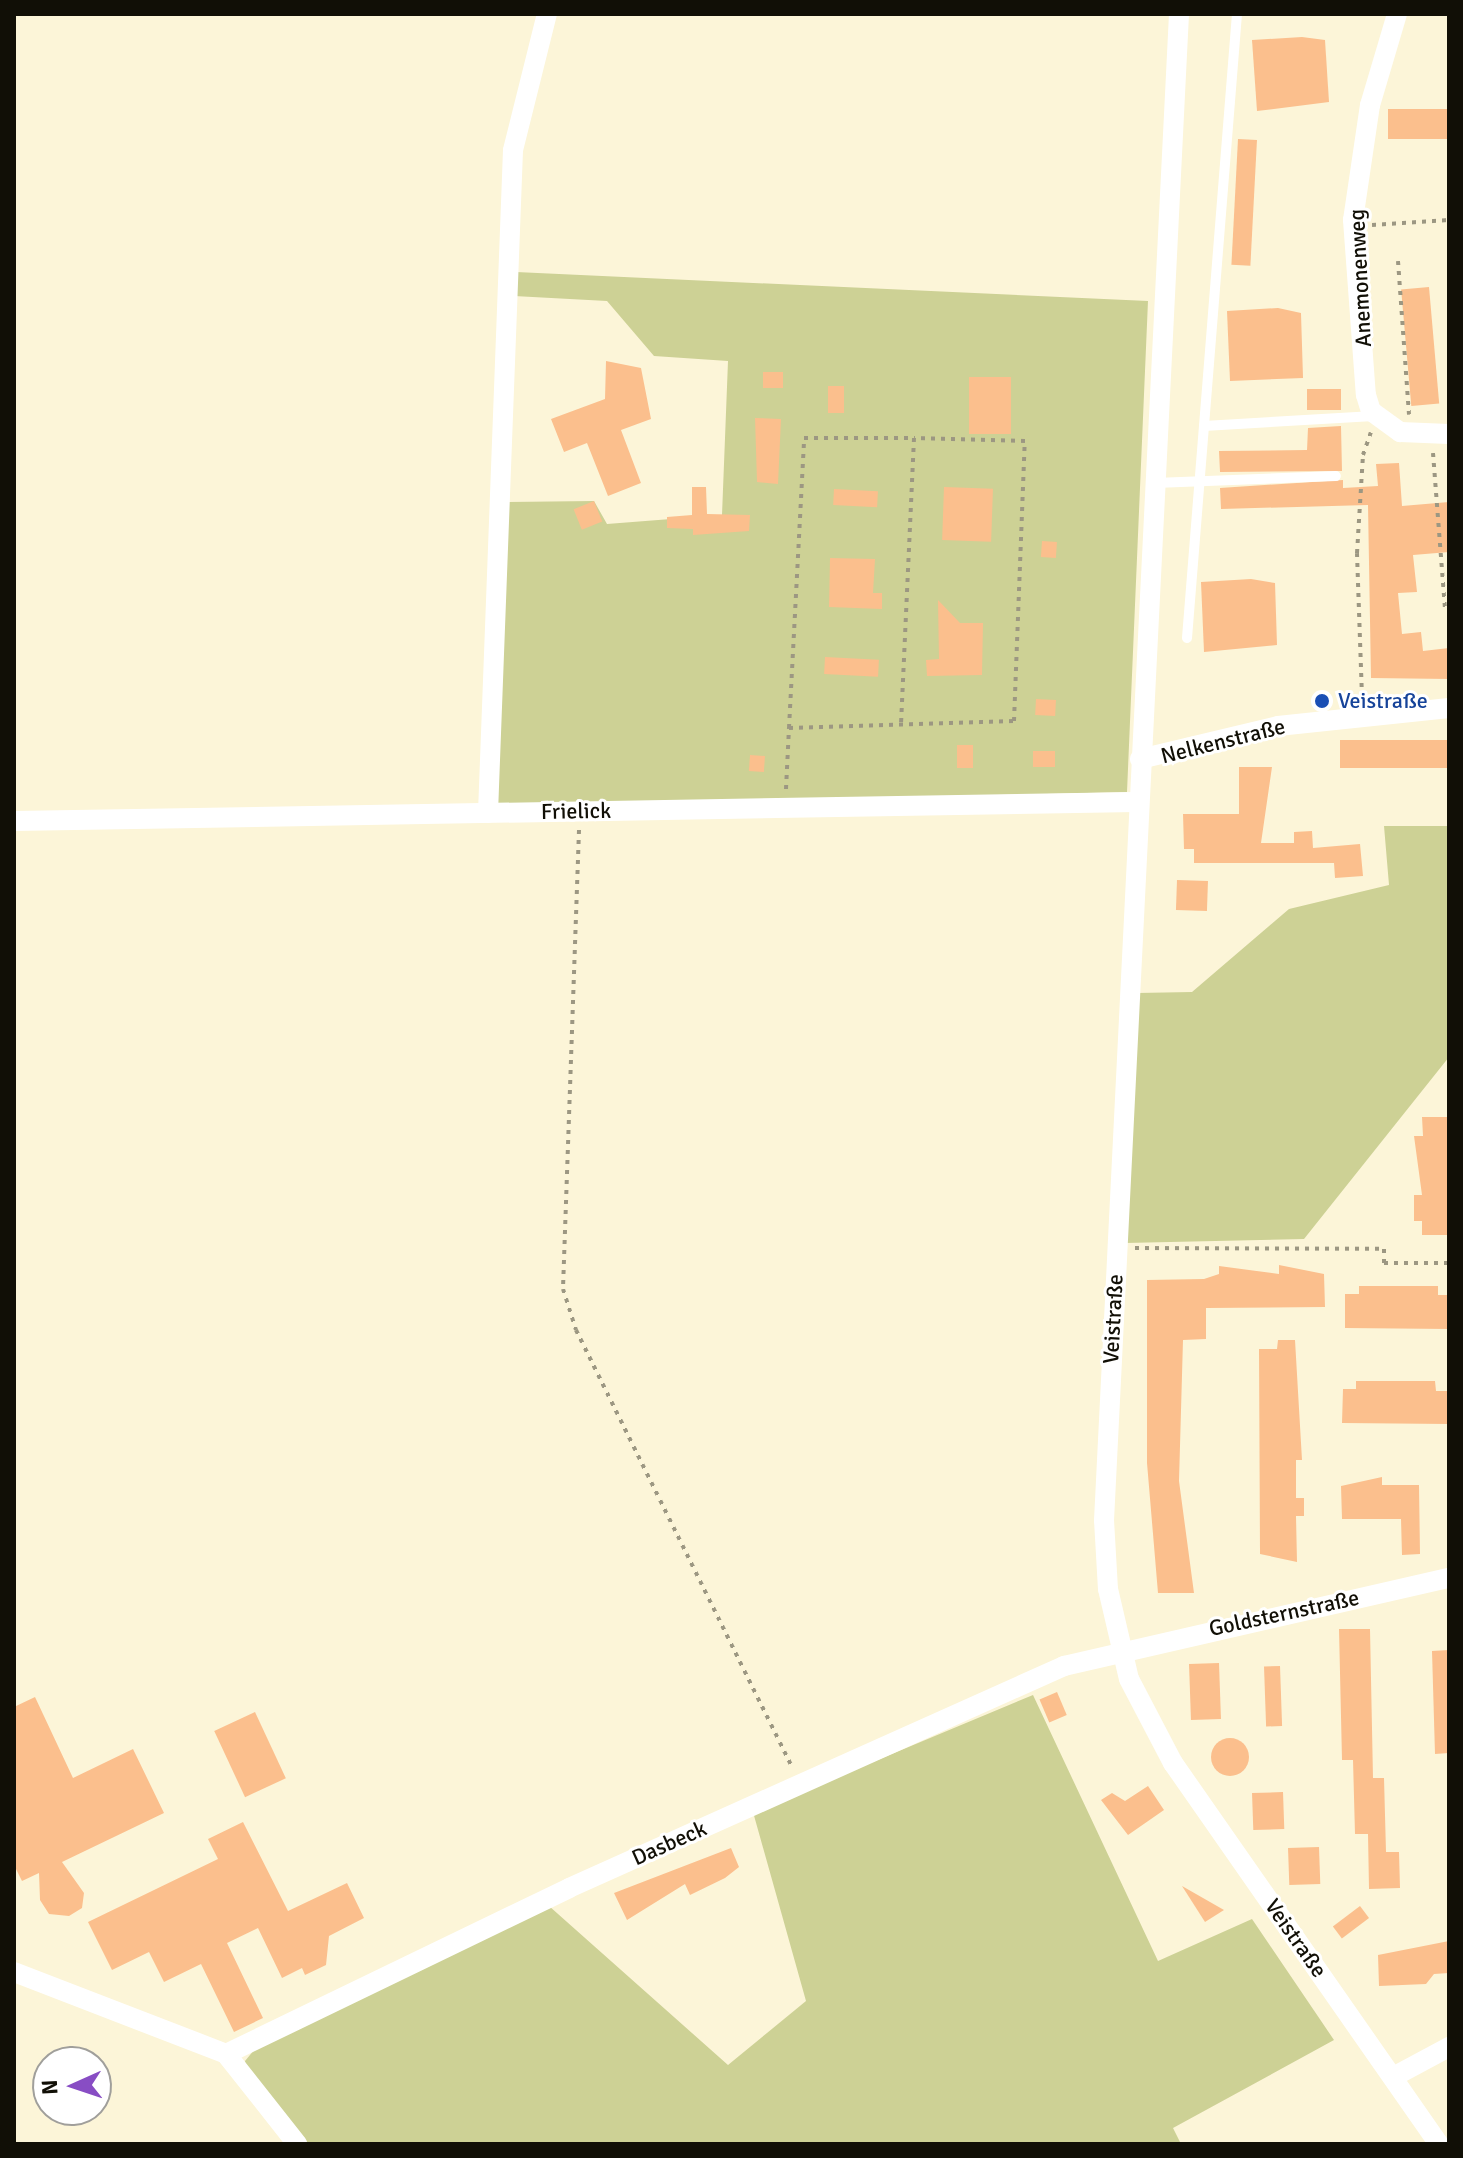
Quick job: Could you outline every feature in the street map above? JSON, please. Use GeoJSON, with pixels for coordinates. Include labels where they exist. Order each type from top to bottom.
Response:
{"type":"FeatureCollection","features":[{"type":"Feature","properties":{"kind":"street"},"geometry":{"type":"LineString","coordinates":[[488,813],[513,150],[547,14]]}},
{"type":"Feature","properties":{"kind":"street","name":"Veistraße"},"geometry":{"type":"LineString","coordinates":[[1179,14],[1137,802],[1104,1520],[1119,1649],[1142,1711],[1173,1763],[1439,2144]]}},
{"type":"Feature","properties":{"kind":"street","name":"Anemonenweg"},"geometry":{"type":"LineString","coordinates":[[1377,418],[1366,395],[1354,227],[1370,105],[1397,14]]}},
{"type":"Feature","properties":{"kind":"street"},"geometry":{"type":"LineString","coordinates":[[1377,418],[1431,435]]}},
{"type":"Feature","properties":{"kind":"street","name":"Nelkenstraße"},"geometry":{"type":"LineString","coordinates":[[1140,759],[1278,726],[1449,708]]}},
{"type":"Feature","properties":{"kind":"street","name":"Frielick"},"geometry":{"type":"LineString","coordinates":[[14,821],[1137,802]]}},
{"type":"Feature","properties":{"kind":"street","name":"Goldsternstraße"},"geometry":{"type":"LineString","coordinates":[[1119,1649],[1449,1578]]}},
{"type":"Feature","properties":{"kind":"street","name":"Dasbeck"},"geometry":{"type":"LineString","coordinates":[[226,2054],[584,1882],[1064,1666],[1119,1649]]}},
{"type":"Feature","properties":{"kind":"street"},"geometry":{"type":"LineString","coordinates":[[14,1972],[226,2054],[297,2144]]}},
{"type":"Feature","properties":{"kind":"street"},"geometry":{"type":"LineString","coordinates":[[1393,2077],[1449,2047]]}},
{"type":"Feature","properties":{"kind":"lane"},"geometry":{"type":"LineString","coordinates":[[1187,638],[1196,482],[1204,426],[1237,14]]}},
{"type":"Feature","properties":{"kind":"lane"},"geometry":{"type":"LineString","coordinates":[[1204,426],[1377,418]]}},
{"type":"Feature","properties":{"kind":"lane"},"geometry":{"type":"LineString","coordinates":[[1155,483],[1336,476]]}},
{"type":"Feature","properties":{"kind":"path"},"geometry":{"type":"LineString","coordinates":[[1354,227],[1449,220]]}},
{"type":"Feature","properties":{"kind":"path"},"geometry":{"type":"LineString","coordinates":[[1398,261],[1431,435],[1445,610]]}},
{"type":"Feature","properties":{"kind":"path"},"geometry":{"type":"LineString","coordinates":[[1363,716],[1359,499],[1363,455],[1377,418]]}},
{"type":"Feature","properties":{"kind":"path"},"geometry":{"type":"LineString","coordinates":[[785,808],[789,728],[804,438],[1025,441],[1014,721],[789,728]]}},
{"type":"Feature","properties":{"kind":"path"},"geometry":{"type":"LineString","coordinates":[[901,725],[914,438]]}},
{"type":"Feature","properties":{"kind":"path"},"geometry":{"type":"LineString","coordinates":[[580,811],[563,1289],[796,1778]]}},
{"type":"Feature","properties":{"kind":"path"},"geometry":{"type":"LineString","coordinates":[[1117,1248],[1384,1249],[1384,1263],[1449,1263]]}},
{"type":"Feature","properties":{"kind":"green space"},"geometry":{"type":"Polygon","coordinates":[[[516,272],[1148,301],[1127,792],[494,807],[506,502],[594,501],[607,524],[722,515],[728,361],[654,356],[607,301],[514,296],[516,272]]]}},
{"type":"Feature","properties":{"kind":"green space"},"geometry":{"type":"Polygon","coordinates":[[[1384,826],[1449,826],[1449,1057],[1304,1239],[1125,1243],[1137,993],[1192,992],[1289,909],[1389,885],[1384,826]]]}},
{"type":"Feature","properties":{"kind":"green space"},"geometry":{"type":"Polygon","coordinates":[[[1033,1695],[1158,1961],[1252,1919],[1334,2040],[1173,2128],[1181,2144],[305,2144],[248,2081],[245,2061],[260,2043],[549,1906],[728,2065],[806,2001],[753,1812],[1033,1695]]]}},
{"type":"Feature","properties":{"kind":"building"},"geometry":{"type":"Polygon","coordinates":[[[1302,37],[1325,40],[1329,102],[1257,111],[1252,40],[1302,37]]]}},
{"type":"Feature","properties":{"kind":"building"},"geometry":{"type":"Polygon","coordinates":[[[1388,109],[1449,109],[1449,139],[1388,139],[1388,109]]]}},
{"type":"Feature","properties":{"kind":"building"},"geometry":{"type":"Polygon","coordinates":[[[1238,139],[1257,140],[1250,266],[1231,265],[1238,139]]]}},
{"type":"Feature","properties":{"kind":"building"},"geometry":{"type":"Polygon","coordinates":[[[1429,287],[1439,404],[1411,406],[1401,289],[1429,287]]]}},
{"type":"Feature","properties":{"kind":"building"},"geometry":{"type":"Polygon","coordinates":[[[1278,308],[1301,313],[1303,378],[1230,381],[1227,311],[1278,308]]]}},
{"type":"Feature","properties":{"kind":"building"},"geometry":{"type":"Polygon","coordinates":[[[606,361],[641,368],[651,419],[621,430],[641,483],[608,496],[587,443],[564,452],[551,419],[605,399],[606,361]]]}},
{"type":"Feature","properties":{"kind":"building"},"geometry":{"type":"Polygon","coordinates":[[[763,372],[783,372],[783,388],[763,388],[763,372]]]}},
{"type":"Feature","properties":{"kind":"building"},"geometry":{"type":"Polygon","coordinates":[[[969,377],[1011,377],[1011,434],[969,434],[969,377]]]}},
{"type":"Feature","properties":{"kind":"building"},"geometry":{"type":"Polygon","coordinates":[[[828,386],[844,386],[844,413],[828,413],[828,386]]]}},
{"type":"Feature","properties":{"kind":"building"},"geometry":{"type":"Polygon","coordinates":[[[1307,389],[1341,389],[1341,410],[1307,410],[1307,389]]]}},
{"type":"Feature","properties":{"kind":"building"},"geometry":{"type":"Polygon","coordinates":[[[755,418],[781,419],[778,484],[757,482],[755,418]]]}},
{"type":"Feature","properties":{"kind":"building"},"geometry":{"type":"Polygon","coordinates":[[[1341,426],[1342,471],[1220,472],[1219,451],[1307,450],[1308,428],[1341,426]]]}},
{"type":"Feature","properties":{"kind":"building"},"geometry":{"type":"Polygon","coordinates":[[[1399,463],[1402,506],[1449,502],[1449,552],[1413,555],[1417,592],[1398,593],[1402,634],[1421,632],[1423,651],[1449,648],[1449,679],[1371,678],[1368,505],[1221,509],[1220,488],[1343,480],[1343,488],[1378,486],[1376,464],[1399,463]]]}},
{"type":"Feature","properties":{"kind":"building"},"geometry":{"type":"Polygon","coordinates":[[[692,487],[706,487],[707,514],[750,515],[749,531],[693,535],[693,529],[667,528],[667,517],[692,515],[692,487]]]}},
{"type":"Feature","properties":{"kind":"building"},"geometry":{"type":"Polygon","coordinates":[[[944,487],[993,489],[991,542],[942,540],[944,487]]]}},
{"type":"Feature","properties":{"kind":"building"},"geometry":{"type":"Polygon","coordinates":[[[834,489],[878,491],[877,507],[833,505],[834,489]]]}},
{"type":"Feature","properties":{"kind":"building"},"geometry":{"type":"Polygon","coordinates":[[[594,501],[602,521],[582,530],[574,509],[594,501]]]}},
{"type":"Feature","properties":{"kind":"building"},"geometry":{"type":"Polygon","coordinates":[[[1042,541],[1057,542],[1056,558],[1041,557],[1042,541]]]}},
{"type":"Feature","properties":{"kind":"building"},"geometry":{"type":"Polygon","coordinates":[[[830,558],[875,559],[873,593],[882,593],[882,609],[829,607],[830,558]]]}},
{"type":"Feature","properties":{"kind":"building"},"geometry":{"type":"Polygon","coordinates":[[[1251,579],[1275,583],[1277,645],[1204,652],[1201,582],[1251,579]]]}},
{"type":"Feature","properties":{"kind":"building"},"geometry":{"type":"Polygon","coordinates":[[[938,600],[960,623],[983,623],[982,675],[927,676],[926,660],[939,659],[938,600]]]}},
{"type":"Feature","properties":{"kind":"building"},"geometry":{"type":"Polygon","coordinates":[[[825,657],[879,660],[878,677],[824,674],[825,657]]]}},
{"type":"Feature","properties":{"kind":"building"},"geometry":{"type":"Polygon","coordinates":[[[1036,699],[1056,700],[1055,716],[1035,715],[1036,699]]]}},
{"type":"Feature","properties":{"kind":"building"},"geometry":{"type":"Polygon","coordinates":[[[1340,740],[1449,740],[1449,768],[1340,768],[1340,740]]]}},
{"type":"Feature","properties":{"kind":"building"},"geometry":{"type":"Polygon","coordinates":[[[957,745],[973,745],[973,768],[957,768],[957,745]]]}},
{"type":"Feature","properties":{"kind":"building"},"geometry":{"type":"Polygon","coordinates":[[[1033,751],[1055,751],[1055,767],[1033,767],[1033,751]]]}},
{"type":"Feature","properties":{"kind":"building"},"geometry":{"type":"Polygon","coordinates":[[[750,755],[765,756],[764,772],[749,771],[750,755]]]}},
{"type":"Feature","properties":{"kind":"building"},"geometry":{"type":"Polygon","coordinates":[[[1239,767],[1272,767],[1261,843],[1294,843],[1294,832],[1312,831],[1313,848],[1360,844],[1363,876],[1335,878],[1334,863],[1194,863],[1194,849],[1184,849],[1183,814],[1239,814],[1239,767]]]}},
{"type":"Feature","properties":{"kind":"building"},"geometry":{"type":"Polygon","coordinates":[[[1177,880],[1208,881],[1207,911],[1176,910],[1177,880]]]}},
{"type":"Feature","properties":{"kind":"building"},"geometry":{"type":"Polygon","coordinates":[[[1422,1117],[1449,1117],[1449,1235],[1422,1235],[1422,1221],[1414,1221],[1414,1195],[1422,1195],[1414,1136],[1423,1136],[1422,1117]]]}},
{"type":"Feature","properties":{"kind":"building"},"geometry":{"type":"Polygon","coordinates":[[[1279,1265],[1324,1274],[1325,1307],[1206,1308],[1206,1339],[1183,1340],[1179,1481],[1194,1593],[1158,1593],[1147,1463],[1147,1280],[1204,1279],[1219,1274],[1219,1266],[1279,1274],[1279,1265]]]}},
{"type":"Feature","properties":{"kind":"building"},"geometry":{"type":"Polygon","coordinates":[[[1359,1286],[1438,1286],[1438,1295],[1449,1295],[1449,1329],[1345,1328],[1345,1294],[1359,1294],[1359,1286]]]}},
{"type":"Feature","properties":{"kind":"building"},"geometry":{"type":"Polygon","coordinates":[[[1278,1340],[1295,1340],[1302,1460],[1296,1460],[1296,1498],[1304,1498],[1304,1516],[1296,1516],[1297,1562],[1260,1554],[1259,1349],[1277,1349],[1278,1340]]]}},
{"type":"Feature","properties":{"kind":"building"},"geometry":{"type":"Polygon","coordinates":[[[1356,1381],[1435,1381],[1436,1391],[1449,1391],[1449,1424],[1342,1423],[1343,1389],[1356,1389],[1356,1381]]]}},
{"type":"Feature","properties":{"kind":"building"},"geometry":{"type":"Polygon","coordinates":[[[1382,1477],[1382,1485],[1419,1485],[1420,1554],[1402,1555],[1401,1519],[1342,1519],[1341,1486],[1382,1477]]]}},
{"type":"Feature","properties":{"kind":"building"},"geometry":{"type":"Polygon","coordinates":[[[1339,1629],[1370,1629],[1373,1778],[1384,1778],[1386,1852],[1399,1852],[1400,1888],[1369,1889],[1368,1834],[1355,1834],[1353,1760],[1342,1760],[1339,1629]]]}},
{"type":"Feature","properties":{"kind":"building"},"geometry":{"type":"Polygon","coordinates":[[[1449,1650],[1449,1753],[1435,1754],[1432,1651],[1449,1650]]]}},
{"type":"Feature","properties":{"kind":"building"},"geometry":{"type":"Polygon","coordinates":[[[1219,1663],[1221,1719],[1191,1720],[1189,1664],[1219,1663]]]}},
{"type":"Feature","properties":{"kind":"building"},"geometry":{"type":"Polygon","coordinates":[[[1280,1666],[1282,1726],[1266,1727],[1264,1667],[1280,1666]]]}},
{"type":"Feature","properties":{"kind":"building"},"geometry":{"type":"Polygon","coordinates":[[[1057,1692],[1067,1715],[1049,1722],[1040,1699],[1057,1692]]]}},
{"type":"Feature","properties":{"kind":"building"},"geometry":{"type":"Polygon","coordinates":[[[35,1697],[73,1778],[133,1749],[164,1813],[62,1862],[84,1893],[82,1908],[69,1916],[49,1914],[40,1900],[39,1873],[22,1881],[14,1865],[14,1707],[35,1697]]]}},
{"type":"Feature","properties":{"kind":"building"},"geometry":{"type":"Polygon","coordinates":[[[255,1712],[286,1778],[245,1797],[214,1731],[255,1712]]]}},
{"type":"Feature","properties":{"kind":"building"},"geometry":{"type":"Polygon","coordinates":[[[1230,1738],[1243,1744],[1249,1757],[1243,1770],[1230,1776],[1217,1770],[1211,1757],[1217,1744],[1230,1738]]]}},
{"type":"Feature","properties":{"kind":"building"},"geometry":{"type":"Polygon","coordinates":[[[1148,1786],[1164,1810],[1128,1835],[1101,1800],[1112,1793],[1125,1801],[1148,1786]]]}},
{"type":"Feature","properties":{"kind":"building"},"geometry":{"type":"Polygon","coordinates":[[[1283,1792],[1284,1829],[1253,1830],[1252,1793],[1283,1792]]]}},
{"type":"Feature","properties":{"kind":"building"},"geometry":{"type":"Polygon","coordinates":[[[243,1822],[288,1911],[347,1883],[364,1918],[329,1936],[326,1965],[305,1975],[302,1968],[282,1978],[258,1928],[227,1943],[263,2018],[234,2032],[201,1964],[164,1982],[149,1952],[112,1970],[88,1922],[218,1859],[208,1839],[243,1822]]]}},
{"type":"Feature","properties":{"kind":"building"},"geometry":{"type":"Polygon","coordinates":[[[1319,1847],[1320,1884],[1289,1885],[1288,1848],[1319,1847]]]}},
{"type":"Feature","properties":{"kind":"building"},"geometry":{"type":"Polygon","coordinates":[[[731,1848],[739,1867],[725,1878],[690,1895],[685,1884],[627,1920],[614,1893],[731,1848]]]}},
{"type":"Feature","properties":{"kind":"building"},"geometry":{"type":"Polygon","coordinates":[[[1182,1886],[1224,1910],[1205,1922],[1182,1886]]]}},
{"type":"Feature","properties":{"kind":"building"},"geometry":{"type":"Polygon","coordinates":[[[1360,1906],[1369,1918],[1342,1938],[1333,1926],[1360,1906]]]}},
{"type":"Feature","properties":{"kind":"building"},"geometry":{"type":"Polygon","coordinates":[[[1449,1941],[1449,1973],[1434,1974],[1426,1984],[1379,1986],[1378,1955],[1449,1941]]]}},
{"type":"Feature","properties":{"kind":"place","name":"Veistraße"},"geometry":{"type":"Point","coordinates":[1322,701]}}]}
